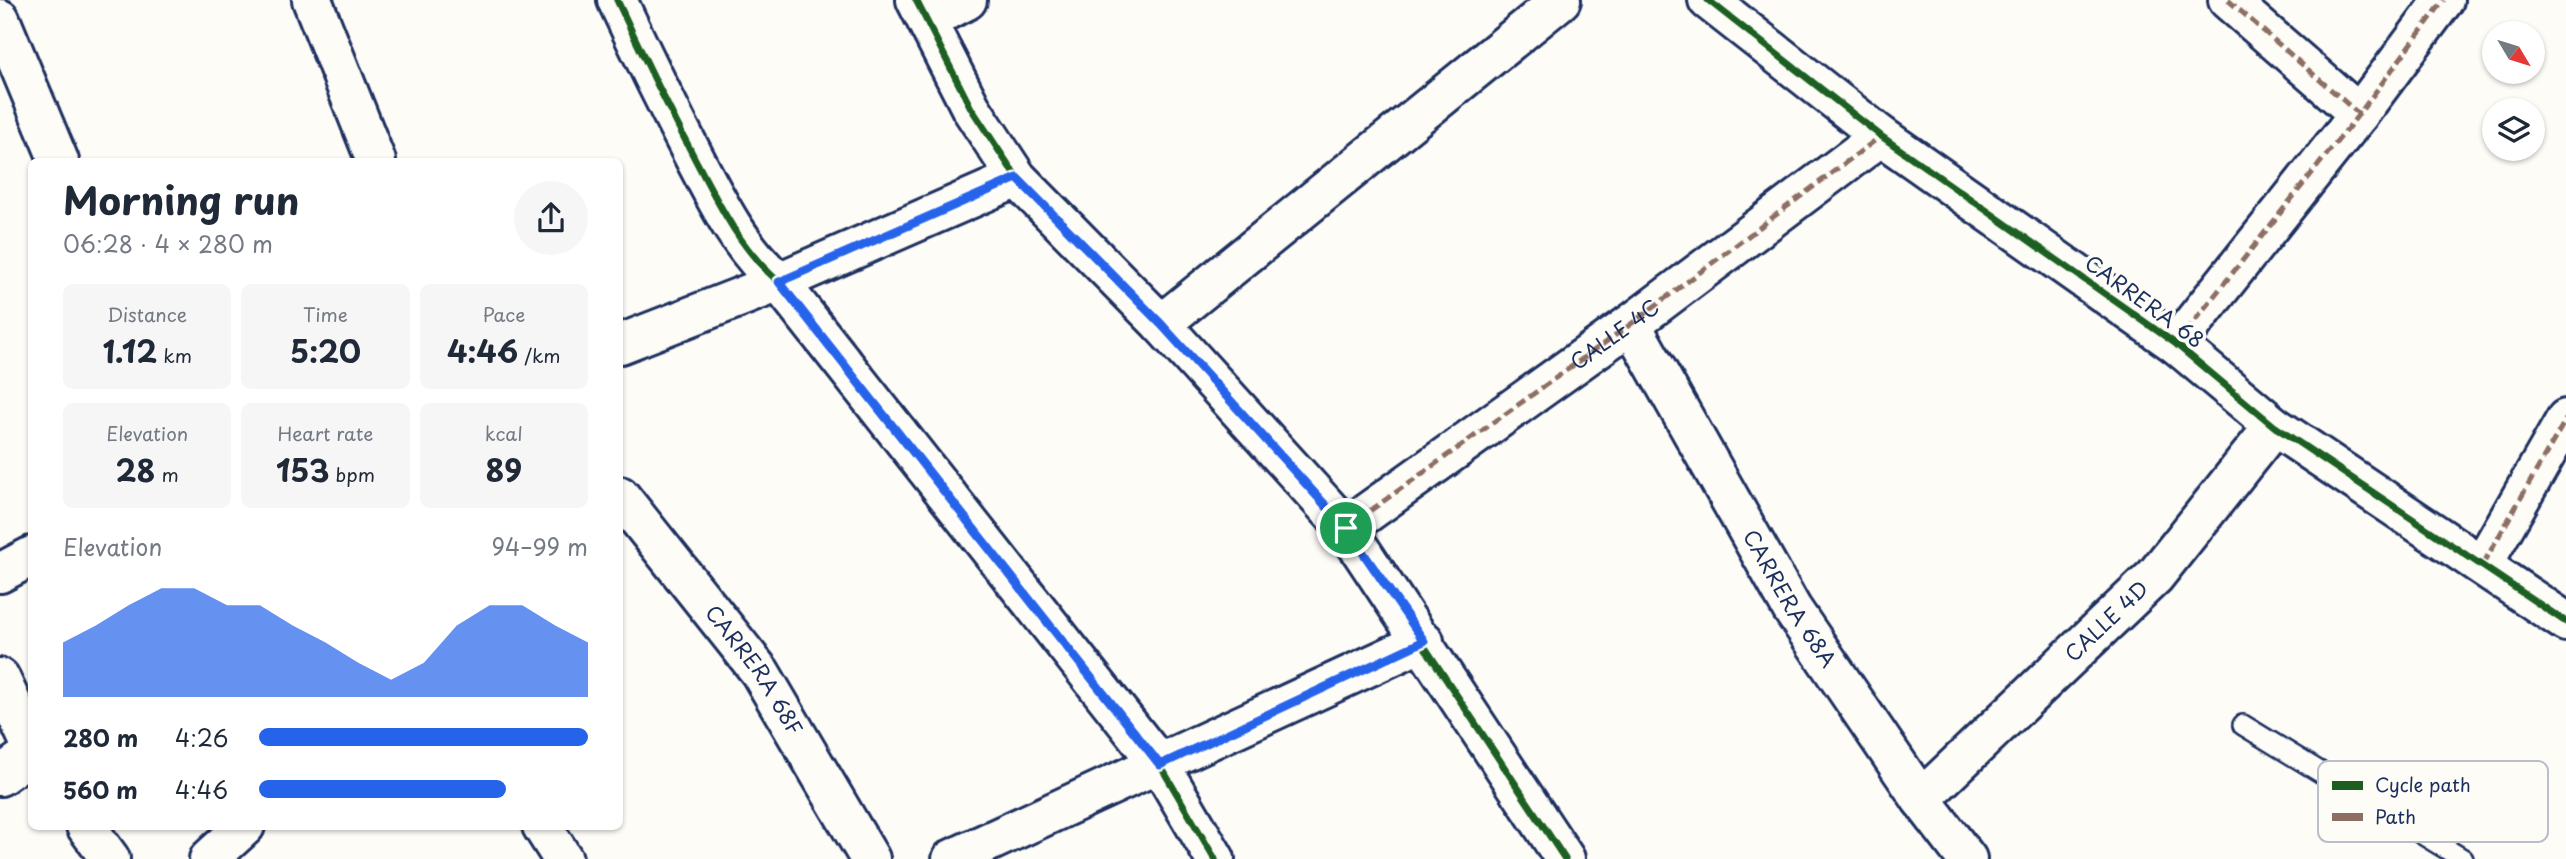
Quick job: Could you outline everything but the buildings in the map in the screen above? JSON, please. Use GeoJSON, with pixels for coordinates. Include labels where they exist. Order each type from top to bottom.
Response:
{"type":"FeatureCollection","features":[{"type":"Feature","properties":{"kind":"street"},"geometry":{"type":"LineString","coordinates":[[312,0],[375,158]]}},
{"type":"Feature","properties":{"kind":"street"},"geometry":{"type":"LineString","coordinates":[[617,0],[658,89],[719,205],[748,250],[779,282],[1160,765],[1215,859]]}},
{"type":"Feature","properties":{"kind":"street"},"geometry":{"type":"LineString","coordinates":[[967,0],[922,10],[971,108],[1017,178],[1161,324],[1346,528],[1424,641],[1565,859]]}},
{"type":"Feature","properties":{"kind":"street"},"geometry":{"type":"LineString","coordinates":[[1161,324],[1561,0]]}},
{"type":"Feature","properties":{"kind":"street","name":"CARRERA 68"},"geometry":{"type":"LineString","coordinates":[[1708,0],[1881,136],[2176,344],[2274,426],[2566,622]]}},
{"type":"Feature","properties":{"kind":"street"},"geometry":{"type":"LineString","coordinates":[[2228,0],[2359,114]]}},
{"type":"Feature","properties":{"kind":"street"},"geometry":{"type":"LineString","coordinates":[[2176,344],[2359,114],[2444,0]]}},
{"type":"Feature","properties":{"kind":"street"},"geometry":{"type":"LineString","coordinates":[[0,19],[58,158]]}},
{"type":"Feature","properties":{"kind":"street","name":"CALLE 4C"},"geometry":{"type":"LineString","coordinates":[[1346,528],[1630,324],[1881,136]]}},
{"type":"Feature","properties":{"kind":"street"},"geometry":{"type":"LineString","coordinates":[[623,343],[779,282],[1017,178]]}},
{"type":"Feature","properties":{"kind":"street","name":"CARRERA 68A"},"geometry":{"type":"LineString","coordinates":[[1630,324],[1792,609],[1921,799],[1967,859]]}},
{"type":"Feature","properties":{"kind":"street"},"geometry":{"type":"LineString","coordinates":[[2483,565],[2566,419]]}},
{"type":"Feature","properties":{"kind":"street","name":"CALLE 4D"},"geometry":{"type":"LineString","coordinates":[[1921,799],[2155,576],[2274,426]]}},
{"type":"Feature","properties":{"kind":"street","name":"CARRERA 68F"},"geometry":{"type":"LineString","coordinates":[[623,500],[760,672],[870,859]]}},
{"type":"Feature","properties":{"kind":"street"},"geometry":{"type":"LineString","coordinates":[[0,573],[28,558]]}},
{"type":"Feature","properties":{"kind":"street"},"geometry":{"type":"LineString","coordinates":[[952,859],[1424,641]]}},
{"type":"Feature","properties":{"kind":"street"},"geometry":{"type":"LineString","coordinates":[[0,678],[28,741]]}},
{"type":"Feature","properties":{"kind":"street"},"geometry":{"type":"LineString","coordinates":[[0,776],[28,753]]}},
{"type":"Feature","properties":{"kind":"street"},"geometry":{"type":"LineString","coordinates":[[89,830],[110,859]]}},
{"type":"Feature","properties":{"kind":"street"},"geometry":{"type":"LineString","coordinates":[[209,859],[241,830]]}},
{"type":"Feature","properties":{"kind":"street"},"geometry":{"type":"LineString","coordinates":[[544,830],[562,859]]}},
{"type":"Feature","properties":{"kind":"lane"},"geometry":{"type":"LineString","coordinates":[[2243,725],[2318,771]]}},
{"type":"Feature","properties":{"kind":"lane"},"geometry":{"type":"LineString","coordinates":[[2435,842],[2463,859]]}},
{"type":"Feature","properties":{"kind":"marked path"},"geometry":{"type":"LineString","coordinates":[[2228,0],[2359,114]]}},
{"type":"Feature","properties":{"kind":"marked path"},"geometry":{"type":"LineString","coordinates":[[2176,344],[2359,114],[2444,0]]}},
{"type":"Feature","properties":{"kind":"marked path"},"geometry":{"type":"LineString","coordinates":[[1346,528],[1631,324],[1881,136]]}},
{"type":"Feature","properties":{"kind":"marked path"},"geometry":{"type":"LineString","coordinates":[[2483,564],[2566,419]]}},
{"type":"Feature","properties":{"kind":"cycle path"},"geometry":{"type":"LineString","coordinates":[[617,0],[695,159],[742,241],[779,282],[1160,765],[1215,859]]}},
{"type":"Feature","properties":{"kind":"cycle path"},"geometry":{"type":"LineString","coordinates":[[916,0],[971,108],[1017,178],[1161,324],[1346,528],[1565,859]]}},
{"type":"Feature","properties":{"kind":"cycle path"},"geometry":{"type":"LineString","coordinates":[[1708,0],[1881,136],[2176,344],[2274,426],[2566,622]]}},
{"type":"Feature","properties":{"kind":"route"},"geometry":{"type":"LineString","coordinates":[[1017,178],[1161,324],[1346,528],[1424,641],[1160,765],[779,282],[1017,178]]}}]}
